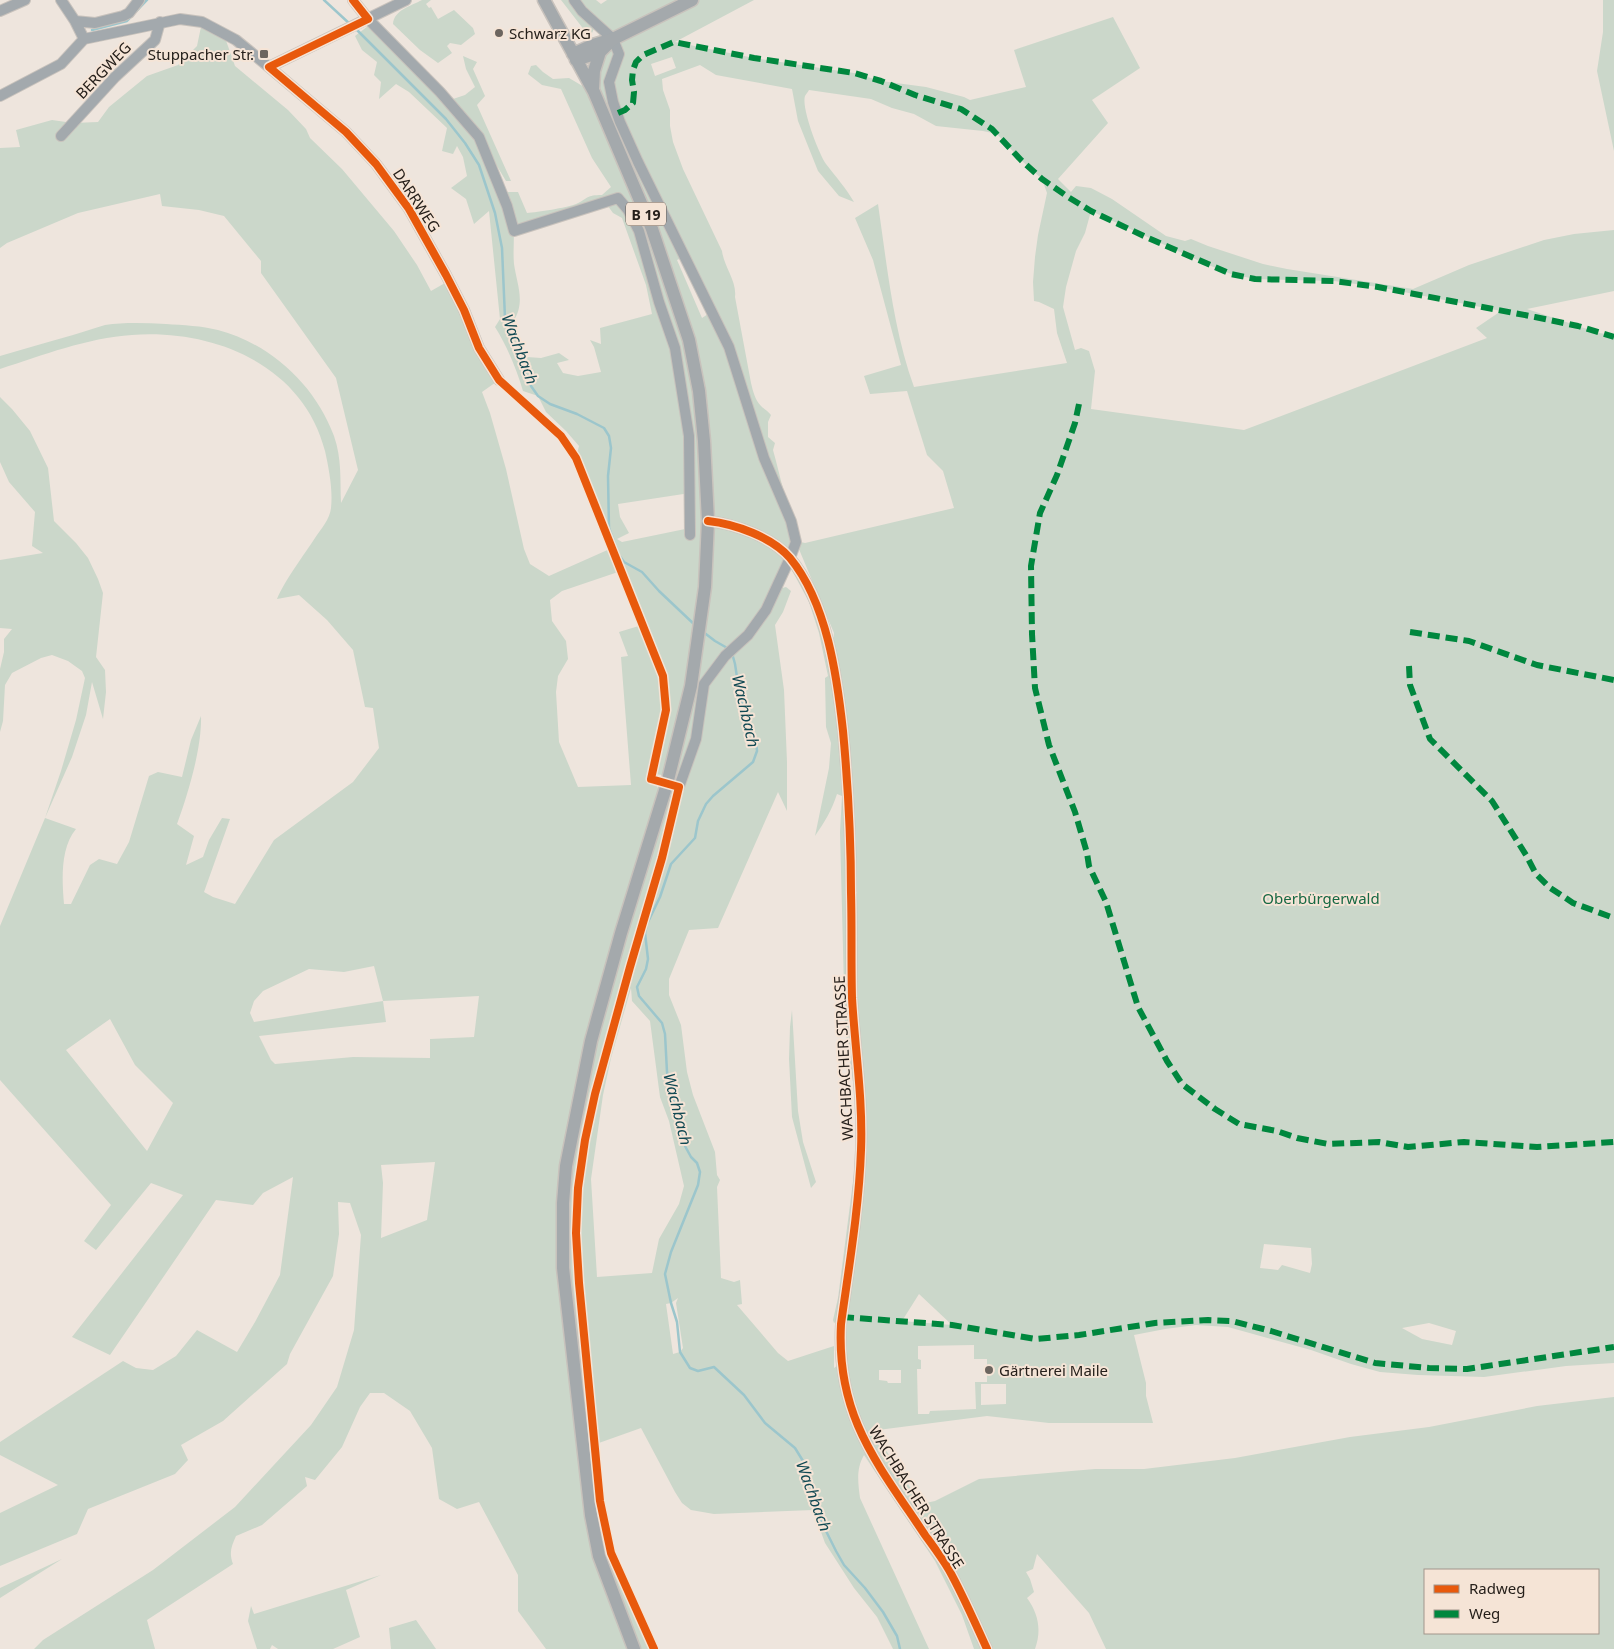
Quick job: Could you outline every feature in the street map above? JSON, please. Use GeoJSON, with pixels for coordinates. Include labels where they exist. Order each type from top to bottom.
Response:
{"type":"FeatureCollection","features":[{"type":"Feature","properties":{"kind":"main road"},"geometry":{"type":"LineString","coordinates":[[544,0],[574,57],[692,0]]}},
{"type":"Feature","properties":{"kind":"main road"},"geometry":{"type":"LineString","coordinates":[[562,33],[576,43],[596,48]]}},
{"type":"Feature","properties":{"kind":"main road","name":"B 19"},"geometry":{"type":"LineString","coordinates":[[594,92],[596,48]]}},
{"type":"Feature","properties":{"kind":"main road","name":"B 19"},"geometry":{"type":"LineString","coordinates":[[574,57],[594,92],[649,222],[689,340],[699,391],[704,441],[708,521],[706,587],[691,686],[667,784],[621,932],[591,1041],[570,1140],[563,1204],[563,1268],[591,1515],[599,1556],[634,1649]]}},
{"type":"Feature","properties":{"kind":"street"},"geometry":{"type":"LineString","coordinates":[[0,11],[24,0]]}},
{"type":"Feature","properties":{"kind":"street"},"geometry":{"type":"LineString","coordinates":[[0,96],[61,64],[84,39],[61,0]]}},
{"type":"Feature","properties":{"kind":"street"},"geometry":{"type":"LineString","coordinates":[[75,21],[95,23],[123,16],[129,13],[139,0]]}},
{"type":"Feature","properties":{"kind":"street"},"geometry":{"type":"LineString","coordinates":[[353,0],[364,21],[440,92],[479,137],[507,206],[514,231],[618,198],[628,210],[639,231],[659,302],[675,348],[689,436],[690,535]]}},
{"type":"Feature","properties":{"kind":"street"},"geometry":{"type":"LineString","coordinates":[[269,67],[406,0]]}},
{"type":"Feature","properties":{"kind":"street"},"geometry":{"type":"LineString","coordinates":[[574,0],[582,11],[613,39],[619,54],[609,82],[614,102],[638,162],[729,347],[764,458],[791,520],[796,542],[766,610],[748,634],[725,656],[704,684],[696,739],[679,787],[667,784]]}},
{"type":"Feature","properties":{"kind":"street","name":"DARRWEG"},"geometry":{"type":"LineString","coordinates":[[84,39],[180,19],[207,23],[236,40],[269,67],[346,132],[376,164],[409,209],[437,258],[464,310],[478,348],[499,380]]}},
{"type":"Feature","properties":{"kind":"street","name":"BERGWEG"},"geometry":{"type":"LineString","coordinates":[[61,136],[116,77],[155,40],[160,22]]}},
{"type":"Feature","properties":{"kind":"street","name":"WACHBACHER STRASSE"},"geometry":{"type":"LineString","coordinates":[[708,521],[742,528],[776,546],[790,558],[805,581],[815,602],[832,655],[839,697],[847,770],[852,996],[862,1108],[859,1179],[841,1324],[840,1346],[844,1379],[853,1415],[866,1444],[948,1570],[987,1649]]}},
{"type":"Feature","properties":{"kind":"green space"},"geometry":{"type":"Polygon","coordinates":[[[422,0],[431,0],[426,4],[429,8],[431,7],[438,19],[454,10],[473,28],[475,34],[461,45],[450,43],[447,46],[452,53],[438,63],[420,50],[393,24],[396,15],[422,0]]]}},
{"type":"Feature","properties":{"kind":"green space","name":"Oberbürgerwald"},"geometry":{"type":"Polygon","coordinates":[[[561,0],[596,0],[601,4],[607,0],[754,0],[675,42],[754,58],[854,73],[881,81],[926,87],[970,100],[1026,87],[1014,50],[1113,17],[1140,68],[1092,100],[1108,123],[1058,179],[1071,192],[1076,186],[1091,188],[1112,199],[1166,236],[1185,241],[1191,239],[1263,264],[1413,289],[1469,265],[1544,240],[1574,234],[1614,230],[1614,291],[1527,309],[1599,333],[1614,335],[1614,1363],[1566,1366],[1484,1377],[1380,1372],[1311,1350],[1228,1327],[1196,1325],[1134,1335],[1146,1383],[1146,1396],[1153,1423],[1049,1423],[987,1416],[878,1430],[878,1438],[921,1504],[935,1501],[979,1479],[1095,1469],[1144,1469],[1235,1458],[1350,1437],[1429,1427],[1537,1406],[1614,1397],[1614,1649],[1106,1649],[1089,1613],[1037,1554],[1033,1569],[1026,1572],[1034,1592],[1027,1598],[1038,1622],[1035,1649],[974,1649],[962,1615],[935,1561],[864,1455],[861,1460],[858,1481],[860,1498],[929,1649],[893,1649],[877,1617],[854,1588],[825,1543],[813,1510],[714,1514],[691,1510],[682,1503],[675,1492],[641,1428],[596,1444],[600,1501],[611,1553],[654,1649],[546,1649],[518,1611],[518,1575],[479,1502],[457,1509],[439,1499],[432,1448],[410,1411],[384,1393],[370,1393],[360,1407],[342,1447],[315,1480],[305,1477],[307,1486],[262,1525],[236,1536],[231,1550],[233,1564],[147,1620],[155,1649],[34,1649],[43,1640],[153,1570],[235,1507],[311,1425],[337,1387],[354,1330],[361,1235],[350,1203],[338,1202],[339,1234],[333,1276],[290,1354],[287,1364],[223,1421],[181,1445],[188,1460],[175,1474],[88,1509],[77,1534],[0,1566],[0,1513],[58,1485],[0,1455],[0,1442],[123,1361],[136,1368],[153,1370],[176,1356],[197,1330],[237,1352],[280,1275],[293,1177],[263,1193],[253,1205],[216,1200],[110,1355],[72,1337],[183,1195],[151,1183],[96,1250],[84,1241],[111,1205],[0,1080],[0,926],[45,818],[76,829],[67,845],[63,865],[64,904],[71,904],[90,865],[99,859],[117,864],[129,842],[149,776],[158,772],[182,777],[191,740],[201,716],[197,756],[177,824],[194,836],[186,865],[203,857],[209,840],[222,818],[230,819],[204,892],[235,904],[274,840],[353,782],[379,748],[373,708],[365,707],[353,650],[327,620],[299,595],[277,599],[329,516],[331,487],[325,451],[314,421],[297,396],[276,375],[251,358],[223,346],[194,338],[163,335],[132,335],[98,340],[65,348],[0,369],[0,356],[105,325],[136,323],[186,325],[218,330],[237,336],[256,345],[289,369],[303,384],[326,417],[337,445],[341,503],[358,470],[336,378],[261,273],[261,261],[224,216],[199,210],[162,206],[160,194],[78,213],[7,243],[0,248],[0,148],[20,147],[16,130],[52,120],[73,123],[98,122],[109,107],[147,76],[178,65],[197,46],[202,22],[223,32],[235,66],[288,110],[306,129],[310,138],[342,169],[394,231],[417,265],[431,291],[445,283],[499,380],[482,392],[506,469],[524,549],[530,564],[549,576],[612,548],[576,458],[579,446],[546,412],[538,396],[523,391],[511,358],[495,327],[500,319],[489,211],[474,224],[466,199],[451,188],[467,176],[463,157],[457,146],[453,154],[442,151],[447,128],[409,92],[396,84],[379,99],[381,82],[374,75],[377,62],[362,50],[355,36],[372,23],[447,101],[465,95],[475,87],[466,69],[463,56],[477,62],[473,69],[485,96],[477,105],[511,181],[506,181],[482,141],[501,192],[518,192],[527,213],[552,210],[576,204],[590,196],[602,195],[611,187],[592,158],[561,89],[542,85],[528,74],[531,66],[536,65],[553,79],[569,78],[591,91],[594,71],[613,39],[596,24],[592,33],[585,31],[561,0]],[[672,57],[651,64],[655,76],[676,68],[672,57]],[[700,65],[662,79],[663,90],[670,110],[673,142],[683,169],[722,251],[734,285],[751,383],[757,401],[771,415],[768,422],[768,437],[775,443],[773,450],[786,498],[796,522],[796,541],[805,543],[954,508],[943,471],[927,455],[907,391],[870,394],[864,376],[901,365],[873,260],[855,218],[878,204],[896,320],[914,387],[1067,363],[1057,333],[1054,309],[1034,301],[1035,257],[1047,193],[1042,179],[997,134],[936,126],[914,114],[892,108],[871,99],[809,90],[804,102],[815,141],[826,164],[854,202],[839,196],[818,171],[798,121],[792,89],[716,75],[700,65]],[[605,202],[514,231],[514,264],[520,300],[517,315],[513,322],[519,345],[527,357],[541,358],[559,353],[569,360],[557,363],[563,373],[578,376],[601,372],[594,347],[590,340],[601,344],[600,328],[652,314],[646,285],[622,218],[613,213],[605,202]],[[1091,211],[1085,233],[1076,251],[1066,287],[1063,307],[1075,350],[1081,348],[1089,351],[1095,371],[1091,409],[1244,430],[1487,338],[1476,328],[1501,311],[1378,287],[1334,281],[1255,279],[1231,274],[1091,211]],[[684,257],[677,260],[702,318],[708,314],[684,257]],[[690,493],[618,504],[620,517],[629,533],[617,539],[622,542],[690,528],[690,493]],[[796,542],[790,558],[825,628],[832,653],[834,633],[796,542]],[[788,563],[775,590],[786,587],[791,591],[783,612],[775,625],[784,690],[787,811],[778,792],[718,928],[689,930],[669,979],[669,995],[681,1025],[687,1072],[693,1095],[715,1152],[717,1175],[720,1180],[717,1187],[721,1278],[734,1282],[740,1280],[742,1304],[737,1305],[778,1353],[788,1361],[834,1346],[834,1368],[841,1363],[841,1318],[834,1323],[833,1320],[838,1298],[856,1147],[856,1102],[845,1027],[840,832],[842,796],[837,794],[828,816],[815,836],[829,768],[831,743],[826,727],[825,678],[828,676],[819,633],[809,602],[788,563]],[[621,571],[562,591],[550,600],[552,621],[566,641],[568,659],[558,676],[556,692],[559,742],[578,787],[631,785],[621,657],[628,656],[619,632],[642,625],[621,571]],[[675,747],[662,775],[655,774],[647,782],[657,786],[659,790],[635,889],[671,791],[679,787],[674,778],[675,747]],[[374,966],[344,972],[309,969],[263,991],[254,1001],[250,1013],[254,1022],[383,1001],[374,966]],[[631,988],[611,1058],[603,1095],[591,1179],[597,1277],[652,1273],[659,1239],[679,1204],[684,1186],[669,1121],[660,1097],[650,1021],[632,1001],[631,988]],[[479,996],[383,1001],[386,1022],[259,1036],[275,1064],[353,1057],[430,1058],[430,1039],[474,1037],[479,996]],[[110,1019],[66,1050],[147,1151],[173,1103],[135,1065],[110,1019]],[[435,1162],[381,1165],[383,1183],[381,1238],[427,1220],[435,1162]],[[1264,1244],[1260,1268],[1278,1270],[1282,1265],[1310,1273],[1312,1264],[1311,1248],[1264,1244]],[[919,1294],[902,1321],[952,1325],[919,1294]],[[678,1298],[666,1304],[673,1354],[680,1352],[683,1348],[676,1303],[678,1298]],[[1429,1323],[1402,1328],[1422,1339],[1452,1345],[1456,1331],[1429,1323]],[[974,1345],[918,1346],[918,1359],[921,1360],[921,1369],[917,1369],[918,1414],[929,1414],[930,1411],[976,1409],[975,1382],[987,1382],[987,1359],[974,1359],[974,1345]],[[879,1370],[879,1380],[887,1381],[888,1383],[901,1383],[901,1370],[879,1370]],[[981,1384],[981,1405],[1006,1404],[1006,1384],[981,1384]]]}},
{"type":"Feature","properties":{"kind":"green space"},"geometry":{"type":"Polygon","coordinates":[[[1603,0],[1614,0],[1614,151],[1597,71],[1603,32],[1603,0]]]}},
{"type":"Feature","properties":{"kind":"green space"},"geometry":{"type":"Polygon","coordinates":[[[0,397],[30,431],[48,468],[54,521],[88,558],[103,593],[96,657],[105,670],[106,692],[103,719],[92,682],[86,715],[72,757],[45,818],[76,720],[85,678],[82,671],[68,661],[52,655],[41,658],[12,673],[5,685],[3,721],[0,732],[0,669],[4,652],[4,639],[12,629],[0,628],[0,560],[43,553],[32,546],[35,512],[9,482],[0,462],[0,397]]]}},
{"type":"Feature","properties":{"kind":"green space"},"geometry":{"type":"Polygon","coordinates":[[[792,1010],[798,1111],[803,1142],[816,1182],[811,1188],[792,1117],[789,1059],[792,1010]]]}},
{"type":"Feature","properties":{"kind":"green space"},"geometry":{"type":"Polygon","coordinates":[[[62,1559],[0,1598],[0,1588],[62,1559]]]}},
{"type":"Feature","properties":{"kind":"green space"},"geometry":{"type":"Polygon","coordinates":[[[381,1575],[346,1590],[360,1637],[333,1649],[278,1649],[272,1645],[270,1649],[257,1649],[248,1621],[251,1606],[254,1614],[381,1575]]]}},
{"type":"Feature","properties":{"kind":"green space"},"geometry":{"type":"Polygon","coordinates":[[[416,1620],[436,1649],[391,1649],[389,1628],[416,1620]]]}},
{"type":"Feature","properties":{"kind":"waterway"},"geometry":{"type":"LineString","coordinates":[[92,30],[127,21],[147,0]]}},
{"type":"Feature","properties":{"kind":"waterway","name":"Wachbach"},"geometry":{"type":"LineString","coordinates":[[324,0],[351,25]]}},
{"type":"Feature","properties":{"kind":"waterway","name":"Wachbach"},"geometry":{"type":"LineString","coordinates":[[355,28],[446,119],[479,165],[495,213],[502,248],[505,318],[511,340],[531,386],[538,396],[550,404],[577,414],[604,428],[609,436],[611,448],[608,476],[609,528],[619,555],[624,562],[642,572],[696,626]]}},
{"type":"Feature","properties":{"kind":"waterway","name":"Wachbach"},"geometry":{"type":"LineString","coordinates":[[702,631],[729,649]]}},
{"type":"Feature","properties":{"kind":"waterway","name":"Wachbach"},"geometry":{"type":"LineString","coordinates":[[732,653],[740,697],[746,720],[756,741],[757,751],[753,762],[706,804],[698,821],[695,838],[671,864],[660,897],[647,924],[645,933],[648,959],[646,969],[637,987],[639,996],[662,1023],[665,1034],[670,1092],[680,1121],[685,1146],[697,1163],[700,1172],[698,1185],[671,1252],[665,1274],[677,1322],[680,1352],[690,1368],[698,1371],[714,1367],[744,1395],[765,1423],[795,1448],[803,1461],[823,1525],[836,1551],[844,1565],[883,1612],[897,1636],[900,1649]]}},
{"type":"Feature","properties":{"kind":"marked path"},"geometry":{"type":"LineString","coordinates":[[618,113],[633,103],[632,80],[636,62],[643,55],[674,42],[754,58],[854,73],[961,109],[992,129],[1042,179],[1068,197],[1091,211],[1148,238],[1231,274],[1255,279],[1334,281],[1378,287],[1578,326],[1614,337]]}},
{"type":"Feature","properties":{"kind":"marked path"},"geometry":{"type":"LineString","coordinates":[[1079,404],[1075,423],[1057,475],[1040,513],[1031,566],[1035,688],[1049,745],[1075,812],[1089,866],[1106,902],[1138,1007],[1167,1061],[1182,1084],[1215,1109],[1239,1124],[1277,1131],[1297,1138],[1328,1144],[1379,1142],[1408,1147],[1464,1142],[1537,1147],[1614,1142]]}},
{"type":"Feature","properties":{"kind":"marked path"},"geometry":{"type":"LineString","coordinates":[[1410,632],[1469,641],[1537,665],[1614,680]]}},
{"type":"Feature","properties":{"kind":"marked path"},"geometry":{"type":"LineString","coordinates":[[1409,666],[1410,685],[1430,739],[1492,801],[1536,874],[1549,887],[1573,903],[1614,918]]}},
{"type":"Feature","properties":{"kind":"marked path"},"geometry":{"type":"LineString","coordinates":[[842,1317],[952,1325],[1036,1339],[1079,1335],[1155,1323],[1208,1320],[1232,1321],[1375,1363],[1429,1368],[1467,1369],[1614,1347]]}},
{"type":"Feature","properties":{"kind":"cycle path"},"geometry":{"type":"LineString","coordinates":[[353,0],[368,19],[269,67],[346,132],[376,164],[409,209],[464,310],[479,348],[499,380],[561,436],[576,458],[663,676],[666,710],[651,779],[679,787],[662,858],[595,1094],[585,1140],[578,1188],[576,1233],[600,1501],[611,1553],[654,1649]]}},
{"type":"Feature","properties":{"kind":"cycle path"},"geometry":{"type":"LineString","coordinates":[[708,521],[741,528],[773,544],[790,558],[803,576],[813,596],[828,641],[843,731],[849,812],[852,998],[860,1093],[861,1131],[856,1215],[841,1324],[841,1357],[845,1386],[863,1437],[891,1485],[949,1570],[987,1649]]}},
{"type":"Feature","properties":{"kind":"place","name":"Schwarz KG"},"geometry":{"type":"Point","coordinates":[499,33]}},
{"type":"Feature","properties":{"kind":"place","name":"Stuppacher Str."},"geometry":{"type":"Point","coordinates":[264,54]}},
{"type":"Feature","properties":{"kind":"place","name":"Gärtnerei Maile"},"geometry":{"type":"Point","coordinates":[989,1370]}}]}
